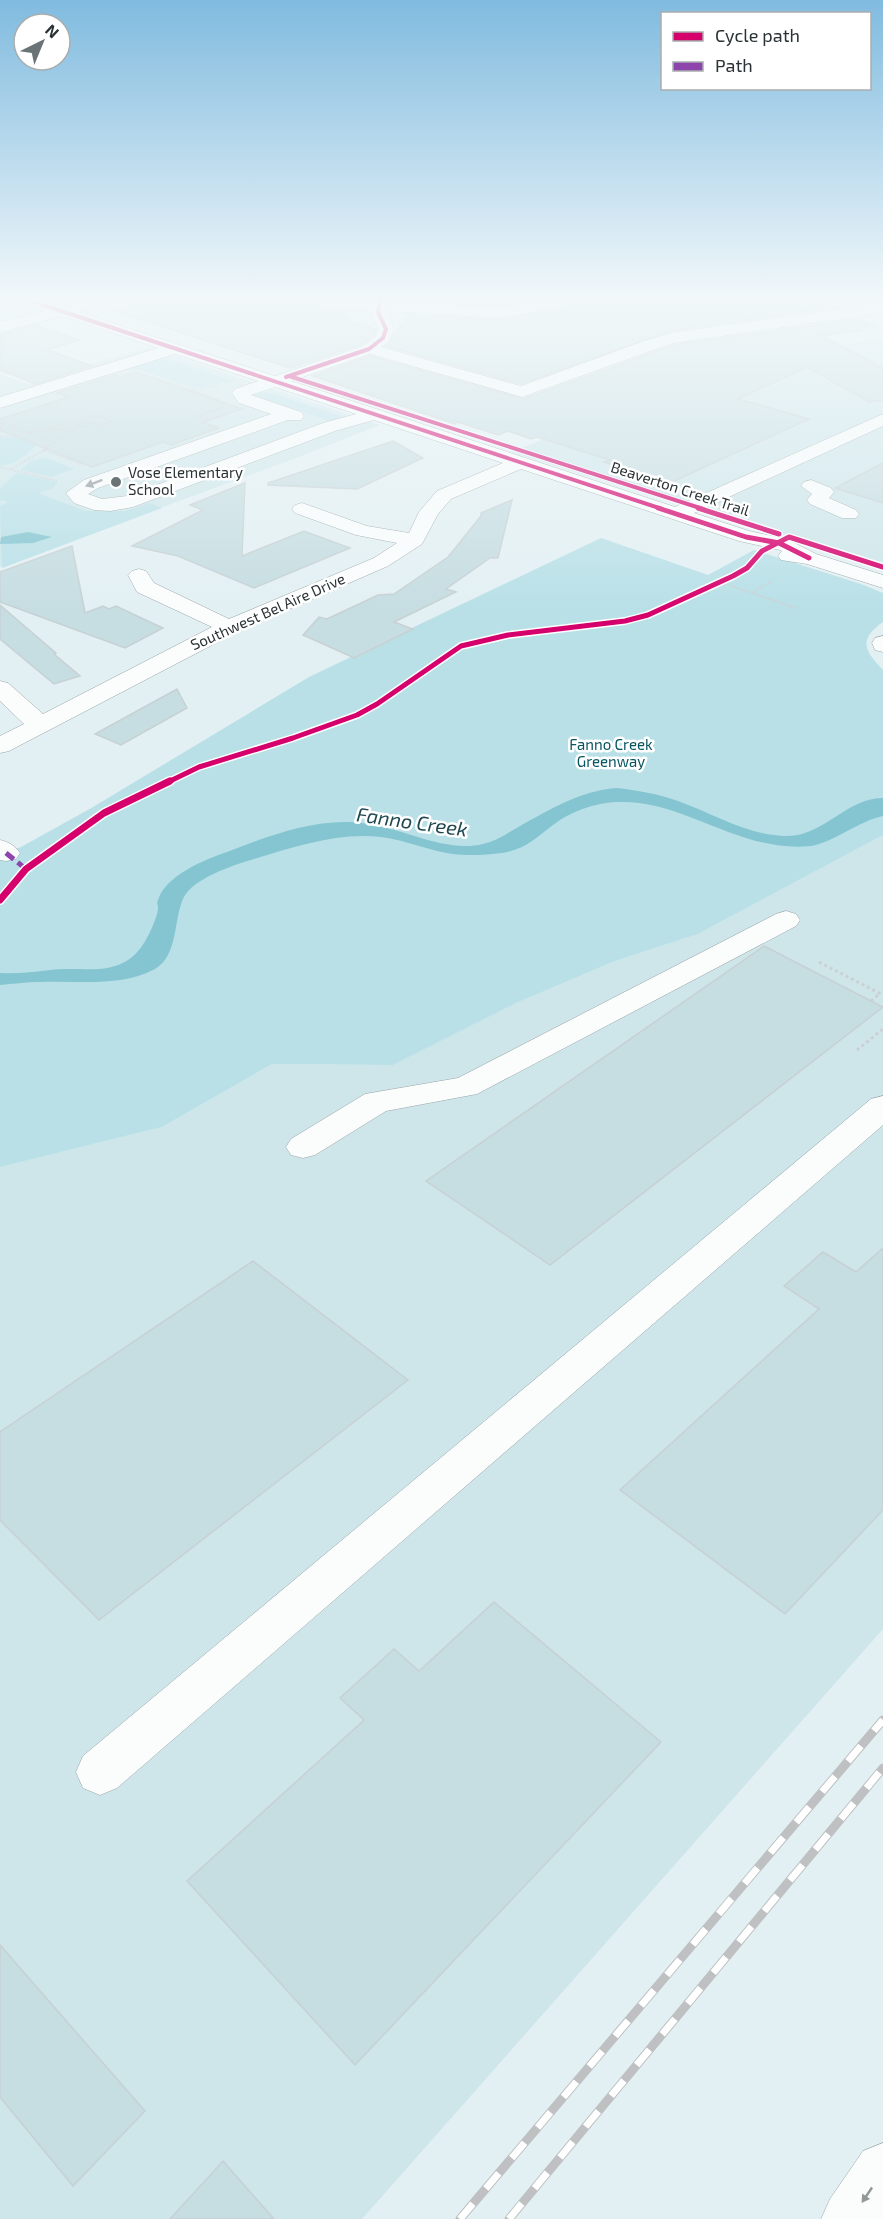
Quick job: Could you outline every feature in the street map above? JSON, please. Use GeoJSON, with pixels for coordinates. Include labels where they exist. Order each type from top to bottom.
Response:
{"type":"FeatureCollection","features":[{"type":"Feature","properties":{"kind":"main road"},"geometry":{"type":"LineString","coordinates":[[259,404],[329,427]]}},
{"type":"Feature","properties":{"kind":"main road"},"geometry":{"type":"LineString","coordinates":[[338,404],[746,537],[755,546],[785,556],[809,558],[883,582]]}},
{"type":"Feature","properties":{"kind":"main road"},"geometry":{"type":"LineString","coordinates":[[288,414],[91,484],[76,493],[88,502],[100,504],[111,505],[133,501],[329,427],[372,415]]}},
{"type":"Feature","properties":{"kind":"main road"},"geometry":{"type":"LineString","coordinates":[[676,514],[883,419]]}},
{"type":"Feature","properties":{"kind":"main road"},"geometry":{"type":"LineString","coordinates":[[302,508],[363,531],[415,540],[429,512],[444,495],[519,463]]}},
{"type":"Feature","properties":{"kind":"main road"},"geometry":{"type":"LineString","coordinates":[[811,486],[824,492],[817,500],[849,514]]}},
{"type":"Feature","properties":{"kind":"main road","name":"Southwest Bel Aire Drive"},"geometry":{"type":"LineString","coordinates":[[0,746],[229,627],[381,562],[415,540]]}},
{"type":"Feature","properties":{"kind":"main road"},"geometry":{"type":"LineString","coordinates":[[139,575],[145,587],[229,627]]}},
{"type":"Feature","properties":{"kind":"main road"},"geometry":{"type":"LineString","coordinates":[[0,688],[40,725]]}},
{"type":"Feature","properties":{"kind":"main road"},"geometry":{"type":"LineString","coordinates":[[303,1148],[377,1102],[466,1087],[786,920]]}},
{"type":"Feature","properties":{"kind":"main road"},"geometry":{"type":"LineString","coordinates":[[100,1772],[883,1107]]}},
{"type":"Feature","properties":{"kind":"main road"},"geometry":{"type":"LineString","coordinates":[[850,2219],[883,2171]]}},
{"type":"Feature","properties":{"kind":"path"},"geometry":{"type":"LineString","coordinates":[[214,421],[198,416],[232,404]]}},
{"type":"Feature","properties":{"kind":"path"},"geometry":{"type":"LineString","coordinates":[[10,469],[44,450],[93,415],[112,422],[91,428],[78,426]]}},
{"type":"Feature","properties":{"kind":"path"},"geometry":{"type":"LineString","coordinates":[[49,429],[75,420],[103,424]]}},
{"type":"Feature","properties":{"kind":"path"},"geometry":{"type":"LineString","coordinates":[[0,421],[55,442]]}},
{"type":"Feature","properties":{"kind":"path"},"geometry":{"type":"LineString","coordinates":[[0,427],[5,423]]}},
{"type":"Feature","properties":{"kind":"path"},"geometry":{"type":"LineString","coordinates":[[0,437],[49,429],[73,429]]}},
{"type":"Feature","properties":{"kind":"path"},"geometry":{"type":"LineString","coordinates":[[44,450],[85,466]]}},
{"type":"Feature","properties":{"kind":"path"},"geometry":{"type":"LineString","coordinates":[[0,467],[65,482]]}},
{"type":"Feature","properties":{"kind":"path"},"geometry":{"type":"LineString","coordinates":[[720,582],[796,608]]}},
{"type":"Feature","properties":{"kind":"path"},"geometry":{"type":"LineString","coordinates":[[752,593],[771,582]]}},
{"type":"Feature","properties":{"kind":"path"},"geometry":{"type":"LineString","coordinates":[[819,962],[882,994]]}},
{"type":"Feature","properties":{"kind":"path"},"geometry":{"type":"LineString","coordinates":[[871,1001],[882,994]]}},
{"type":"Feature","properties":{"kind":"path"},"geometry":{"type":"LineString","coordinates":[[857,1050],[883,1029]]}},
{"type":"Feature","properties":{"kind":"shaded area","name":"Vose Elementary School"},"geometry":{"type":"Polygon","coordinates":[[[0,404],[316,404],[380,425],[304,455],[0,567],[0,404]]]}},
{"type":"Feature","properties":{"kind":"shaded area"},"geometry":{"type":"Polygon","coordinates":[[[629,404],[883,404],[883,568],[512,452],[629,404]]]}},
{"type":"Feature","properties":{"kind":"shaded area"},"geometry":{"type":"Polygon","coordinates":[[[28,532],[52,537],[33,543],[0,544],[1,537],[28,532]]]}},
{"type":"Feature","properties":{"kind":"shaded area"},"geometry":{"type":"Polygon","coordinates":[[[616,788],[670,799],[744,828],[772,835],[799,835],[870,799],[883,798],[883,816],[865,822],[828,841],[811,846],[784,846],[759,842],[666,809],[641,803],[616,802],[599,804],[575,812],[524,846],[502,853],[453,854],[390,838],[365,836],[316,842],[234,865],[196,884],[184,897],[168,955],[163,963],[142,975],[113,981],[0,985],[0,973],[100,969],[123,963],[133,956],[144,942],[156,917],[157,902],[162,891],[177,876],[208,859],[279,834],[314,825],[350,822],[382,827],[440,843],[469,846],[497,839],[578,797],[616,788]]]}},
{"type":"Feature","properties":{"kind":"shaded area"},"geometry":{"type":"Polygon","coordinates":[[[883,835],[883,1629],[362,2219],[0,2219],[0,1167],[162,1127],[272,1064],[393,1065],[517,1002],[615,961],[698,934],[883,835]]]}},
{"type":"Feature","properties":{"kind":"green space"},"geometry":{"type":"Polygon","coordinates":[[[278,404],[303,404],[346,418],[332,422],[278,404]]]}},
{"type":"Feature","properties":{"kind":"green space"},"geometry":{"type":"Polygon","coordinates":[[[14,436],[36,445],[15,462],[0,465],[0,438],[14,436]]]}},
{"type":"Feature","properties":{"kind":"green space"},"geometry":{"type":"Polygon","coordinates":[[[47,458],[74,469],[51,477],[21,470],[30,461],[47,458]]]}},
{"type":"Feature","properties":{"kind":"green space"},"geometry":{"type":"Polygon","coordinates":[[[17,473],[58,482],[53,488],[38,493],[86,511],[125,511],[150,503],[162,508],[2,568],[0,506],[8,502],[0,500],[0,488],[17,473]]]}},
{"type":"Feature","properties":{"kind":"green space","name":"Fanno Creek Greenway"},"geometry":{"type":"Polygon","coordinates":[[[601,538],[708,575],[754,550],[883,593],[883,622],[870,634],[866,645],[871,657],[883,670],[883,835],[698,934],[615,961],[518,1002],[393,1065],[272,1064],[162,1127],[0,1167],[0,855],[21,847],[93,807],[309,677],[601,538]]]}},
{"type":"Feature","properties":{"kind":"building","name":"Vose Elementary School"},"geometry":{"type":"Polygon","coordinates":[[[48,404],[226,404],[242,409],[203,422],[218,428],[171,445],[163,442],[92,467],[0,430],[0,419],[48,404]]]}},
{"type":"Feature","properties":{"kind":"building"},"geometry":{"type":"Polygon","coordinates":[[[395,404],[754,404],[809,419],[670,483],[604,462],[610,460],[537,437],[531,439],[508,431],[498,435],[458,422],[455,424],[395,404]]]}},
{"type":"Feature","properties":{"kind":"building"},"geometry":{"type":"Polygon","coordinates":[[[393,441],[423,458],[357,489],[268,485],[268,483],[393,441]]]}},
{"type":"Feature","properties":{"kind":"building"},"geometry":{"type":"Polygon","coordinates":[[[883,463],[883,503],[835,488],[883,463]]]}},
{"type":"Feature","properties":{"kind":"building"},"geometry":{"type":"Polygon","coordinates":[[[245,483],[242,556],[304,531],[350,548],[254,588],[178,556],[132,546],[203,510],[190,505],[245,483]]]}},
{"type":"Feature","properties":{"kind":"building"},"geometry":{"type":"Polygon","coordinates":[[[512,500],[498,558],[490,558],[446,589],[456,592],[394,622],[413,629],[354,658],[303,635],[319,617],[327,619],[378,595],[394,594],[448,557],[481,516],[481,513],[512,500]]]}},
{"type":"Feature","properties":{"kind":"building"},"geometry":{"type":"Polygon","coordinates":[[[72,546],[85,613],[103,606],[109,609],[116,606],[163,628],[125,648],[0,602],[0,572],[72,546]]]}},
{"type":"Feature","properties":{"kind":"building"},"geometry":{"type":"Polygon","coordinates":[[[0,605],[80,676],[54,684],[0,639],[0,605]]]}},
{"type":"Feature","properties":{"kind":"building"},"geometry":{"type":"Polygon","coordinates":[[[177,689],[187,708],[121,745],[95,734],[177,689]]]}},
{"type":"Feature","properties":{"kind":"building"},"geometry":{"type":"Polygon","coordinates":[[[764,946],[883,1007],[550,1265],[426,1181],[764,946]]]}},
{"type":"Feature","properties":{"kind":"building"},"geometry":{"type":"Polygon","coordinates":[[[883,1248],[883,1510],[785,1614],[620,1490],[819,1309],[784,1286],[823,1252],[856,1272],[883,1248]]]}},
{"type":"Feature","properties":{"kind":"building"},"geometry":{"type":"Polygon","coordinates":[[[253,1261],[408,1380],[99,1620],[0,1520],[0,1432],[253,1261]]]}},
{"type":"Feature","properties":{"kind":"building"},"geometry":{"type":"Polygon","coordinates":[[[494,1602],[661,1742],[355,2065],[187,1881],[364,1720],[340,1698],[394,1649],[419,1671],[494,1602]]]}},
{"type":"Feature","properties":{"kind":"building"},"geometry":{"type":"Polygon","coordinates":[[[0,1945],[145,2111],[73,2186],[0,2097],[0,1945]]]}},
{"type":"Feature","properties":{"kind":"building"},"geometry":{"type":"Polygon","coordinates":[[[223,2161],[274,2219],[170,2219],[223,2161]]]}},
{"type":"Feature","properties":{"kind":"railway"},"geometry":{"type":"LineString","coordinates":[[460,2219],[883,1720]]}},
{"type":"Feature","properties":{"kind":"railway"},"geometry":{"type":"LineString","coordinates":[[509,2219],[883,1768]]}},
{"type":"Feature","properties":{"kind":"marked path"},"geometry":{"type":"LineString","coordinates":[[6,853],[26,869]]}},
{"type":"Feature","properties":{"kind":"cycle path"},"geometry":{"type":"LineString","coordinates":[[342,404],[746,537],[779,543],[809,558]]}},
{"type":"Feature","properties":{"kind":"cycle path","name":"Beaverton Creek Trail"},"geometry":{"type":"LineString","coordinates":[[374,404],[779,534]]}},
{"type":"Feature","properties":{"kind":"cycle path"},"geometry":{"type":"LineString","coordinates":[[0,900],[26,869],[104,813],[199,767],[293,738],[357,715],[377,704],[461,646],[508,635],[625,621],[648,615],[733,576],[747,568],[762,551],[789,537],[883,567]]}},
{"type":"Feature","properties":{"kind":"place","name":"Vose Elementary School"},"geometry":{"type":"Point","coordinates":[116,482]}},
{"type":"Feature","properties":{"kind":"water label","name":"Fanno Creek"},"geometry":{"type":"Point","coordinates":[412,822]}}]}
